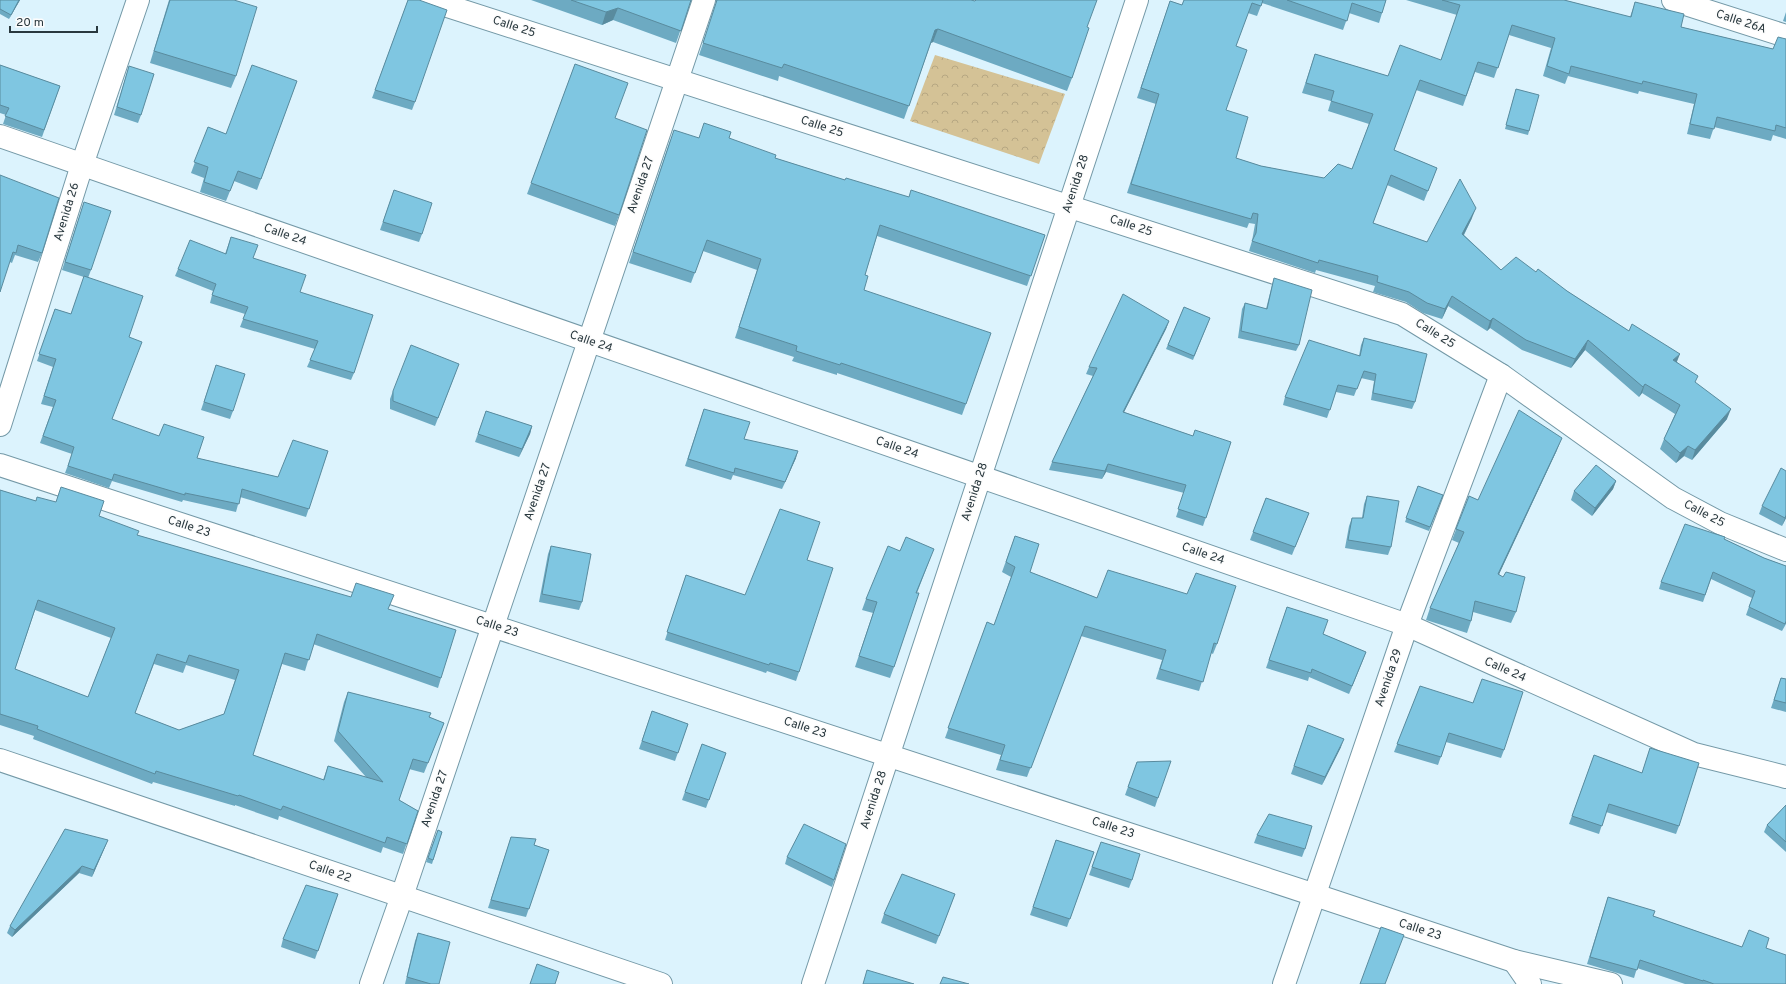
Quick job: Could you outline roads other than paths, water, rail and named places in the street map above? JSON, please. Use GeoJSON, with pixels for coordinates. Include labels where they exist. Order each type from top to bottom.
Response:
{"type":"FeatureCollection","features":[{"type":"Feature","properties":{"kind":"street","name":"Avenida 26"},"geometry":{"type":"LineString","coordinates":[[0,425],[82,165],[138,0]]}},
{"type":"Feature","properties":{"kind":"street","name":"Calle 25"},"geometry":{"type":"LineString","coordinates":[[429,0],[1402,314],[1500,375],[1674,498],[1720,523],[1786,550]]}},
{"type":"Feature","properties":{"kind":"street","name":"Avenida 27"},"geometry":{"type":"LineString","coordinates":[[371,984],[704,0]]}},
{"type":"Feature","properties":{"kind":"street","name":"Avenida 28"},"geometry":{"type":"LineString","coordinates":[[813,984],[1137,0]]}},
{"type":"Feature","properties":{"kind":"street","name":"Calle 26A"},"geometry":{"type":"LineString","coordinates":[[1673,0],[1786,36]]}},
{"type":"Feature","properties":{"kind":"street","name":"Calle 24"},"geometry":{"type":"LineString","coordinates":[[0,136],[980,476],[1407,626],[1694,754],[1786,777]]}},
{"type":"Feature","properties":{"kind":"street","name":"Avenida 29"},"geometry":{"type":"LineString","coordinates":[[1284,984],[1407,626],[1500,375]]}},
{"type":"Feature","properties":{"kind":"street","name":"Calle 23"},"geometry":{"type":"LineString","coordinates":[[0,465],[1315,894],[1514,961],[1611,984]]}},
{"type":"Feature","properties":{"kind":"street","name":"Calle 22"},"geometry":{"type":"LineString","coordinates":[[0,760],[661,984]]}},
{"type":"Feature","properties":{"kind":"street"},"geometry":{"type":"LineString","coordinates":[[1514,961],[1530,984]]}}]}
